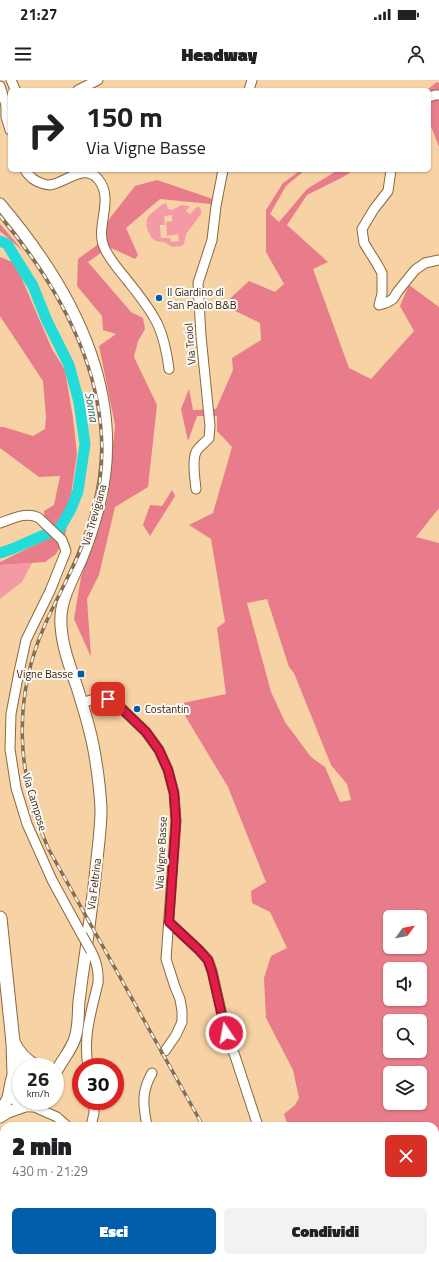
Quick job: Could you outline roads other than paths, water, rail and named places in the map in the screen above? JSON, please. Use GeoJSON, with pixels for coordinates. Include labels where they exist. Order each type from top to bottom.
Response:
{"type":"FeatureCollection","features":[{"type":"Feature","properties":{"kind":"highway"},"geometry":{"type":"LineString","coordinates":[[0,918],[13,1042],[16,1058]]}},
{"type":"Feature","properties":{"kind":"highway"},"geometry":{"type":"LineString","coordinates":[[13,1042],[18,1052],[24,1058]]}},
{"type":"Feature","properties":{"kind":"main road","name":"Via Trevigiana"},"geometry":{"type":"LineString","coordinates":[[0,204],[27,238],[72,310],[91,353],[102,392],[106,438],[106,466],[104,482],[97,515],[65,596],[61,618],[63,643],[82,703]]}},
{"type":"Feature","properties":{"kind":"main road","name":"Via Feltrina"},"geometry":{"type":"LineString","coordinates":[[62,1058],[71,1049],[77,1031],[80,991],[91,913],[100,822],[100,793],[95,756],[82,703]]}},
{"type":"Feature","properties":{"kind":"main road"},"geometry":{"type":"LineString","coordinates":[[0,1111],[7,1100],[10,1082],[12,1079]]}},
{"type":"Feature","properties":{"kind":"main road"},"geometry":{"type":"LineString","coordinates":[[10,1089],[12,1093]]}},
{"type":"Feature","properties":{"kind":"main road"},"geometry":{"type":"LineString","coordinates":[[0,1117],[15,1110]]}},
{"type":"Feature","properties":{"kind":"street"},"geometry":{"type":"LineString","coordinates":[[82,88],[98,80]]}},
{"type":"Feature","properties":{"kind":"street"},"geometry":{"type":"LineString","coordinates":[[4,91],[8,107],[6,117],[8,124]]}},
{"type":"Feature","properties":{"kind":"street"},"geometry":{"type":"LineString","coordinates":[[26,172],[35,180],[43,184],[50,185],[81,173],[88,173],[99,180],[103,187],[105,201],[102,240],[104,247],[150,310],[158,325],[165,343],[169,369]]}},
{"type":"Feature","properties":{"kind":"street","name":"Via Troiol"},"geometry":{"type":"LineString","coordinates":[[196,489],[194,463],[196,450],[209,438],[210,426],[200,322],[198,283],[212,240],[216,206],[223,172]]}},
{"type":"Feature","properties":{"kind":"street"},"geometry":{"type":"LineString","coordinates":[[391,172],[388,191],[374,209],[362,229],[364,243],[378,264],[382,273],[382,294],[379,305],[386,304],[393,299],[415,270],[425,263],[439,260]]}},
{"type":"Feature","properties":{"kind":"street","name":"Via Campose"},"geometry":{"type":"LineString","coordinates":[[0,523],[28,514],[39,518],[62,540],[66,551],[50,591],[26,640],[11,714],[10,748],[16,788],[27,824],[52,880],[97,964],[98,983],[86,1037],[87,1058]]}},
{"type":"Feature","properties":{"kind":"street","name":"Via Vigne Basse"},"geometry":{"type":"LineString","coordinates":[[82,703],[97,698],[108,699],[118,705],[146,732],[159,750],[168,770],[174,793],[176,821],[166,960],[172,981],[180,999],[182,1022],[176,1035],[165,1051]]}},
{"type":"Feature","properties":{"kind":"street"},"geometry":{"type":"LineString","coordinates":[[169,922],[208,960],[226,1033],[257,1122]]}},
{"type":"Feature","properties":{"kind":"street"},"geometry":{"type":"LineString","coordinates":[[146,1122],[143,1104],[144,1090],[152,1073]]}},
{"type":"Feature","properties":{"kind":"street"},"geometry":{"type":"LineString","coordinates":[[39,1110],[57,1117]]}},
{"type":"Feature","properties":{"kind":"street"},"geometry":{"type":"LineString","coordinates":[[52,1110],[63,1122]]}},
{"type":"Feature","properties":{"kind":"street"},"geometry":{"type":"LineString","coordinates":[[92,1122],[94,1110]]}},
{"type":"Feature","properties":{"kind":"waterway","name":"Sonna"},"geometry":{"type":"LineString","coordinates":[[0,241],[7,244],[33,286],[47,321],[69,365],[79,402],[85,444],[78,491],[71,509],[60,528],[0,553]]}},
{"type":"Feature","properties":{"kind":"railway"},"geometry":{"type":"LineString","coordinates":[[0,216],[25,248],[48,282],[68,318],[84,355],[96,393],[101,433],[101,473],[93,515],[77,558],[44,627],[34,655],[27,682],[23,710],[22,738],[30,794],[48,848],[201,1122]]}},
{"type":"Feature","properties":{"kind":"place","name":"Il Giardino di San Paolo B&B"},"geometry":{"type":"Point","coordinates":[159,298]}},
{"type":"Feature","properties":{"kind":"place","name":"Vigne Basse"},"geometry":{"type":"Point","coordinates":[81,674]}},
{"type":"Feature","properties":{"kind":"place","name":"Costantin"},"geometry":{"type":"Point","coordinates":[137,709]}}]}
